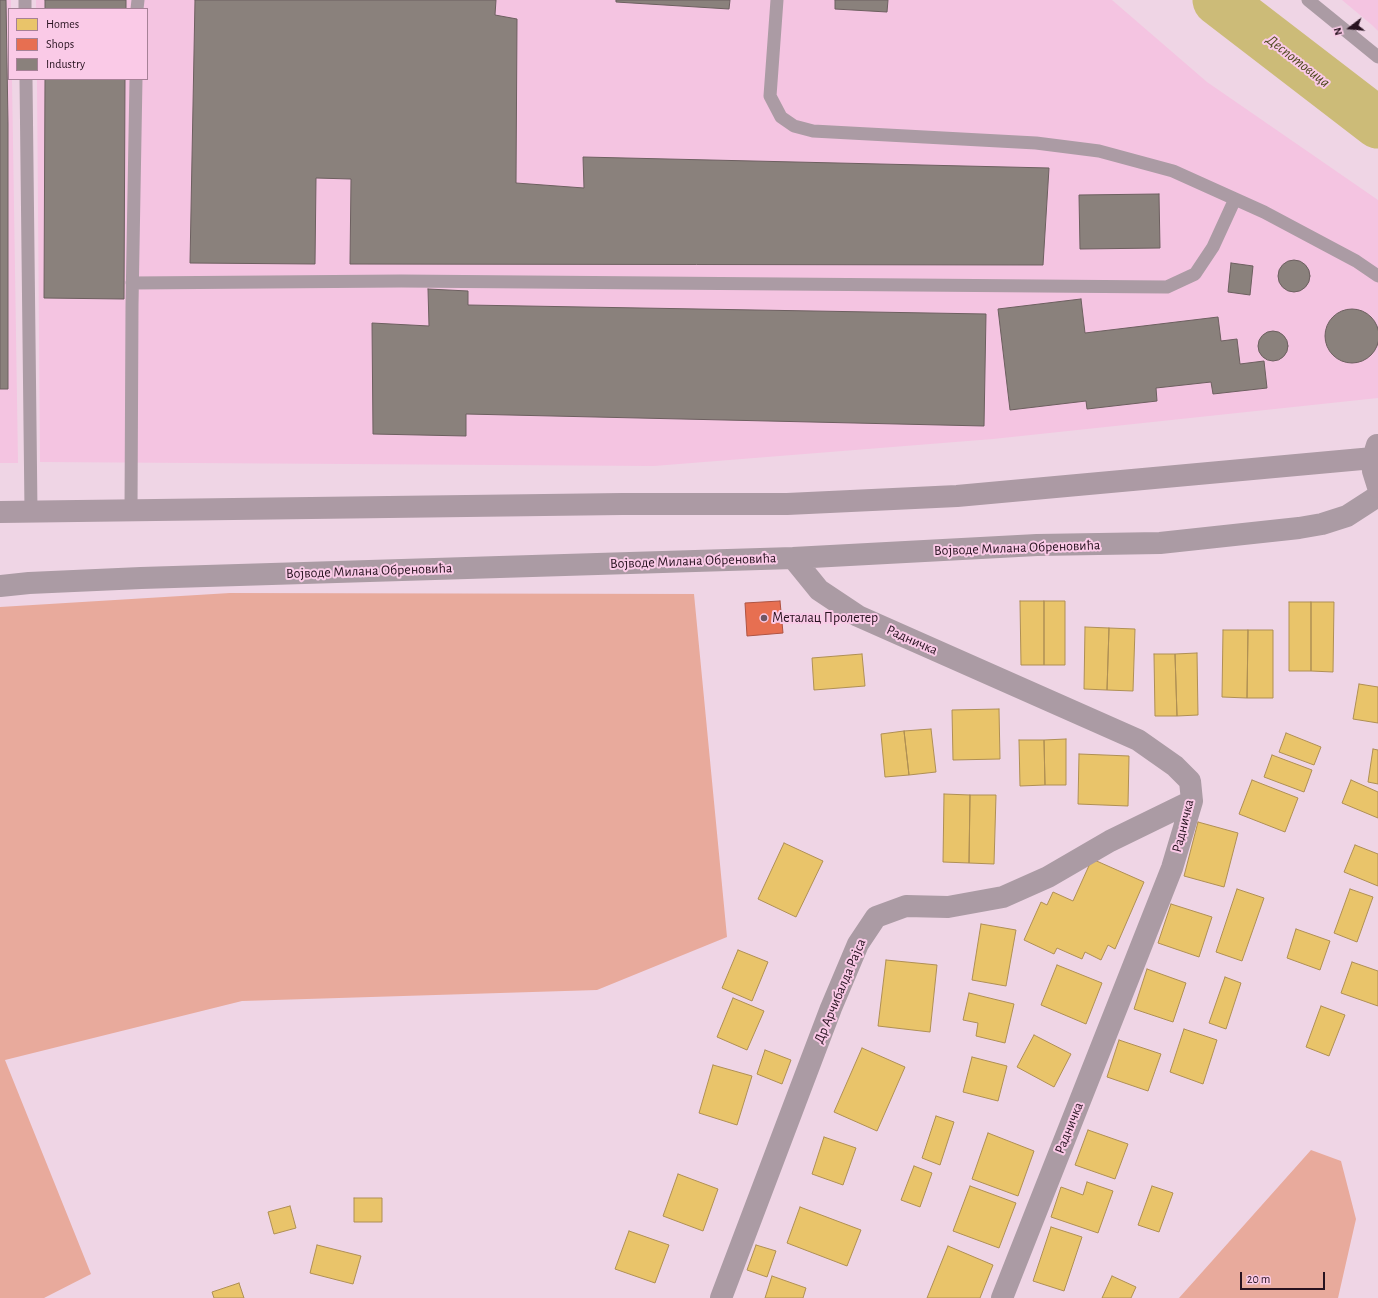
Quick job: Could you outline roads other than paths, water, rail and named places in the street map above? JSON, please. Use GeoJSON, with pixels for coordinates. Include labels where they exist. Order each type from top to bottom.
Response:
{"type":"FeatureCollection","features":[{"type":"Feature","properties":{"kind":"street"},"geometry":{"type":"LineString","coordinates":[[0,512],[622,504],[779,504],[844,502],[1013,492],[1376,451],[1373,471],[1378,487]]}},
{"type":"Feature","properties":{"kind":"street","name":"Војводе Милана Обреновића"},"geometry":{"type":"LineString","coordinates":[[0,586],[29,583],[149,578],[793,558],[1037,545],[1160,543],[1276,531],[1322,524],[1347,516],[1378,496]]}},
{"type":"Feature","properties":{"kind":"street","name":"Радничка"},"geometry":{"type":"LineString","coordinates":[[793,558],[819,590],[858,616],[1138,740],[1175,766],[1190,781],[1192,801],[1172,868],[1002,1298]]}},
{"type":"Feature","properties":{"kind":"street","name":"Др Арчибалда Рајса"},"geometry":{"type":"LineString","coordinates":[[721,1298],[831,1008],[858,944],[876,917],[906,906],[948,907],[1003,898],[1048,877],[1110,841],[1192,801]]}},
{"type":"Feature","properties":{"kind":"lane"},"geometry":{"type":"LineString","coordinates":[[777,0],[770,96],[781,117],[794,126],[813,131],[1036,143],[1099,151],[1173,171],[1264,212],[1356,261],[1378,276]]}},
{"type":"Feature","properties":{"kind":"lane"},"geometry":{"type":"LineString","coordinates":[[1308,0],[1378,57]]}},
{"type":"Feature","properties":{"kind":"lane"},"geometry":{"type":"LineString","coordinates":[[26,80],[31,511]]}},
{"type":"Feature","properties":{"kind":"lane"},"geometry":{"type":"LineString","coordinates":[[131,510],[132,283],[136,80]]}},
{"type":"Feature","properties":{"kind":"lane"},"geometry":{"type":"LineString","coordinates":[[132,283],[409,281],[1167,288],[1195,274],[1213,247],[1235,199]]}},
{"type":"Feature","properties":{"kind":"waterway","name":"Деспотовица"},"geometry":{"type":"LineString","coordinates":[[1218,0],[1378,123]]}},
{"type":"Feature","properties":{"kind":"place","name":"Металац Пролетер"},"geometry":{"type":"Point","coordinates":[764,618]}}]}
